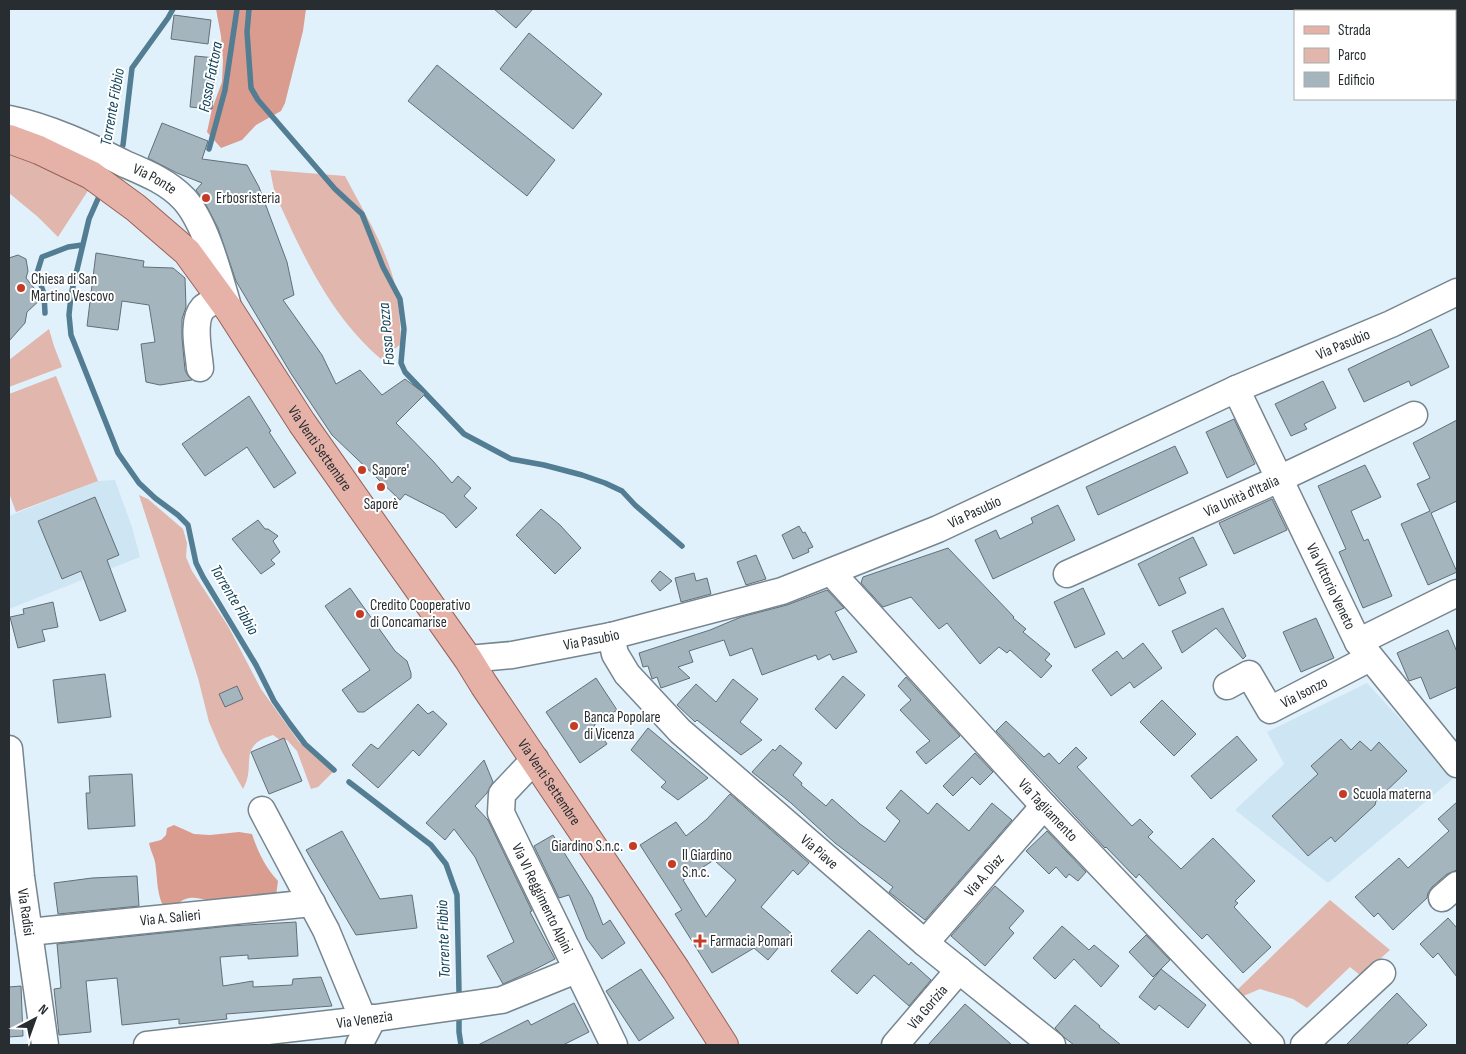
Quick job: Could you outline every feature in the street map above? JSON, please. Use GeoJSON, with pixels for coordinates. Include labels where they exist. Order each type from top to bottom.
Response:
{"type":"FeatureCollection","features":[{"type":"Feature","properties":{"kind":"main road","name":"Via Venti Settembre"},"geometry":{"type":"LineString","coordinates":[[9,139],[39,150],[91,175],[142,212],[188,252],[225,304],[302,423],[468,659],[724,1045]]}},
{"type":"Feature","properties":{"kind":"street","name":"Via Ponte"},"geometry":{"type":"LineString","coordinates":[[9,119],[26,122],[96,150],[153,177],[173,189],[185,200],[204,231],[225,304]]}},
{"type":"Feature","properties":{"kind":"street","name":"Via Pasubio"},"geometry":{"type":"LineString","coordinates":[[468,659],[512,655],[611,636],[782,590],[831,572],[938,529],[1236,388],[1391,324],[1457,292]]}},
{"type":"Feature","properties":{"kind":"street"},"geometry":{"type":"LineString","coordinates":[[200,368],[196,329],[199,315],[203,309],[225,304]]}},
{"type":"Feature","properties":{"kind":"street","name":"Via Vittorio Veneto"},"geometry":{"type":"LineString","coordinates":[[1236,388],[1364,650],[1457,764]]}},
{"type":"Feature","properties":{"kind":"street","name":"Via Unità d'Italia"},"geometry":{"type":"LineString","coordinates":[[1067,574],[1279,479],[1414,415]]}},
{"type":"Feature","properties":{"kind":"street","name":"Via Tagliamento"},"geometry":{"type":"LineString","coordinates":[[831,572],[1044,806],[1271,1045]]}},
{"type":"Feature","properties":{"kind":"street","name":"Via Isonzo"},"geometry":{"type":"LineString","coordinates":[[1227,686],[1249,674],[1270,710],[1457,593]]}},
{"type":"Feature","properties":{"kind":"street","name":"Via Piave"},"geometry":{"type":"LineString","coordinates":[[611,636],[615,654],[627,674],[680,731],[925,944],[1052,1045]]}},
{"type":"Feature","properties":{"kind":"street","name":"Via Radisi"},"geometry":{"type":"LineString","coordinates":[[9,748],[12,823],[45,1045]]}},
{"type":"Feature","properties":{"kind":"street","name":"Via VI Reggimento Alpini"},"geometry":{"type":"LineString","coordinates":[[535,760],[502,794],[501,813],[614,1045]]}},
{"type":"Feature","properties":{"kind":"street","name":"Via A. Diaz"},"geometry":{"type":"LineString","coordinates":[[925,944],[1044,806]]}},
{"type":"Feature","properties":{"kind":"street"},"geometry":{"type":"LineString","coordinates":[[262,810],[326,930],[368,1019],[359,1045]]}},
{"type":"Feature","properties":{"kind":"street","name":"Via A. Salieri"},"geometry":{"type":"LineString","coordinates":[[29,932],[312,903]]}},
{"type":"Feature","properties":{"kind":"street","name":"Via Venezia"},"geometry":{"type":"LineString","coordinates":[[147,1045],[192,1043],[502,1000],[576,970]]}},
{"type":"Feature","properties":{"kind":"street","name":"Via Gorizia"},"geometry":{"type":"LineString","coordinates":[[895,1045],[959,970]]}},
{"type":"Feature","properties":{"kind":"street"},"geometry":{"type":"LineString","coordinates":[[1304,1045],[1382,973]]}},
{"type":"Feature","properties":{"kind":"shaded area"},"geometry":{"type":"Polygon","coordinates":[[[216,9],[306,9],[303,31],[285,103],[281,111],[256,125],[242,140],[221,148],[207,132],[212,109],[222,82],[223,60],[216,9]]]}},
{"type":"Feature","properties":{"kind":"shaded area"},"geometry":{"type":"Polygon","coordinates":[[[115,480],[132,527],[140,557],[9,609],[9,516],[98,481],[115,480]]]}},
{"type":"Feature","properties":{"kind":"shaded area","name":"Scuola materna"},"geometry":{"type":"Polygon","coordinates":[[[1367,683],[1454,778],[1328,883],[1235,810],[1284,764],[1267,732],[1367,683]]]}},
{"type":"Feature","properties":{"kind":"shaded area"},"geometry":{"type":"Polygon","coordinates":[[[174,825],[194,834],[210,835],[239,832],[252,834],[262,859],[278,881],[276,896],[248,905],[243,897],[219,902],[188,898],[167,912],[159,894],[155,862],[149,843],[161,840],[166,835],[167,828],[174,825]]]}},
{"type":"Feature","properties":{"kind":"green space"},"geometry":{"type":"Polygon","coordinates":[[[9,146],[91,186],[58,237],[38,217],[9,193],[9,146]]]}},
{"type":"Feature","properties":{"kind":"green space"},"geometry":{"type":"Polygon","coordinates":[[[270,170],[345,176],[381,246],[396,289],[400,316],[401,344],[381,359],[353,331],[319,283],[278,200],[270,170]]]}},
{"type":"Feature","properties":{"kind":"green space"},"geometry":{"type":"Polygon","coordinates":[[[49,329],[62,367],[9,387],[9,360],[49,329]]]}},
{"type":"Feature","properties":{"kind":"green space"},"geometry":{"type":"Polygon","coordinates":[[[56,376],[98,481],[16,512],[9,493],[9,394],[56,376]]]}},
{"type":"Feature","properties":{"kind":"green space"},"geometry":{"type":"Polygon","coordinates":[[[139,495],[148,499],[183,529],[187,543],[186,557],[192,571],[228,626],[261,689],[299,742],[333,772],[318,787],[311,789],[297,751],[287,740],[280,740],[273,735],[262,739],[251,751],[247,780],[243,789],[221,750],[209,722],[198,678],[139,495]]]}},
{"type":"Feature","properties":{"kind":"green space"},"geometry":{"type":"Polygon","coordinates":[[[1330,900],[1390,950],[1361,976],[1350,967],[1307,1008],[1293,999],[1260,989],[1241,997],[1235,992],[1330,900]]]}},
{"type":"Feature","properties":{"kind":"building"},"geometry":{"type":"Polygon","coordinates":[[[494,9],[533,9],[516,28],[494,9]]]}},
{"type":"Feature","properties":{"kind":"building"},"geometry":{"type":"Polygon","coordinates":[[[174,15],[211,20],[208,44],[171,39],[174,15]]]}},
{"type":"Feature","properties":{"kind":"building"},"geometry":{"type":"Polygon","coordinates":[[[529,33],[602,94],[573,129],[500,69],[529,33]]]}},
{"type":"Feature","properties":{"kind":"building"},"geometry":{"type":"Polygon","coordinates":[[[195,56],[216,58],[212,109],[190,107],[195,56]]]}},
{"type":"Feature","properties":{"kind":"building"},"geometry":{"type":"Polygon","coordinates":[[[437,65],[555,160],[527,196],[408,101],[437,65]]]}},
{"type":"Feature","properties":{"kind":"building"},"geometry":{"type":"Polygon","coordinates":[[[162,123],[208,141],[202,159],[247,165],[259,187],[287,262],[294,295],[283,300],[322,355],[336,384],[360,370],[382,395],[405,379],[425,394],[396,423],[452,483],[458,476],[471,488],[464,496],[477,508],[456,528],[444,514],[405,494],[400,500],[332,435],[290,372],[236,281],[218,228],[196,190],[202,183],[148,158],[162,123]]]}},
{"type":"Feature","properties":{"kind":"building"},"geometry":{"type":"Polygon","coordinates":[[[96,253],[144,261],[143,267],[173,268],[185,278],[186,307],[182,319],[182,338],[185,370],[192,380],[160,385],[146,382],[141,344],[155,342],[149,305],[122,301],[118,330],[87,326],[96,253]]]}},
{"type":"Feature","properties":{"kind":"building","name":"Chiesa di San Martino Vescovo"},"geometry":{"type":"Polygon","coordinates":[[[18,255],[26,259],[28,271],[26,278],[42,298],[27,312],[25,323],[9,341],[9,258],[18,255]]]}},
{"type":"Feature","properties":{"kind":"building"},"geometry":{"type":"Polygon","coordinates":[[[1431,329],[1449,367],[1411,386],[1409,381],[1364,402],[1348,369],[1431,329]]]}},
{"type":"Feature","properties":{"kind":"building"},"geometry":{"type":"Polygon","coordinates":[[[1323,381],[1336,408],[1304,424],[1307,429],[1291,436],[1275,404],[1323,381]]]}},
{"type":"Feature","properties":{"kind":"building"},"geometry":{"type":"Polygon","coordinates":[[[249,396],[271,431],[269,432],[296,473],[274,488],[247,447],[205,476],[182,444],[249,396]]]}},
{"type":"Feature","properties":{"kind":"building"},"geometry":{"type":"Polygon","coordinates":[[[1234,419],[1255,464],[1227,478],[1206,432],[1234,419]]]}},
{"type":"Feature","properties":{"kind":"building"},"geometry":{"type":"Polygon","coordinates":[[[1457,420],[1457,501],[1431,513],[1457,572],[1428,585],[1401,524],[1430,511],[1417,484],[1430,478],[1413,443],[1457,420]]]}},
{"type":"Feature","properties":{"kind":"building"},"geometry":{"type":"Polygon","coordinates":[[[1175,446],[1188,473],[1098,515],[1086,487],[1175,446]]]}},
{"type":"Feature","properties":{"kind":"building"},"geometry":{"type":"Polygon","coordinates":[[[1365,465],[1381,497],[1351,511],[1364,541],[1368,539],[1392,596],[1363,608],[1339,552],[1346,549],[1318,486],[1365,465]]]}},
{"type":"Feature","properties":{"kind":"building"},"geometry":{"type":"Polygon","coordinates":[[[95,497],[119,555],[107,560],[126,611],[100,621],[81,571],[62,579],[38,521],[95,497]]]}},
{"type":"Feature","properties":{"kind":"building"},"geometry":{"type":"Polygon","coordinates":[[[1272,499],[1287,530],[1234,554],[1219,523],[1272,499]]]}},
{"type":"Feature","properties":{"kind":"building"},"geometry":{"type":"Polygon","coordinates":[[[1058,505],[1075,540],[993,579],[975,540],[996,530],[1000,539],[1033,523],[1031,518],[1058,505]]]}},
{"type":"Feature","properties":{"kind":"building"},"geometry":{"type":"Polygon","coordinates":[[[541,509],[560,525],[581,548],[555,574],[516,535],[541,509]]]}},
{"type":"Feature","properties":{"kind":"building"},"geometry":{"type":"Polygon","coordinates":[[[258,520],[265,529],[278,536],[273,541],[280,552],[271,560],[275,564],[261,574],[232,539],[258,520]]]}},
{"type":"Feature","properties":{"kind":"building"},"geometry":{"type":"Polygon","coordinates":[[[799,526],[803,533],[805,532],[813,547],[808,549],[809,552],[793,559],[782,535],[799,526]]]}},
{"type":"Feature","properties":{"kind":"building"},"geometry":{"type":"Polygon","coordinates":[[[1193,537],[1207,565],[1179,578],[1186,593],[1159,606],[1138,564],[1193,537]]]}},
{"type":"Feature","properties":{"kind":"building"},"geometry":{"type":"Polygon","coordinates":[[[948,548],[1013,618],[1026,629],[1023,632],[1050,654],[1045,660],[1052,666],[1041,678],[1010,650],[1007,653],[999,647],[980,664],[947,623],[939,629],[911,597],[883,607],[861,583],[863,577],[948,548]]]}},
{"type":"Feature","properties":{"kind":"building"},"geometry":{"type":"Polygon","coordinates":[[[756,555],[766,579],[746,585],[737,562],[756,555]]]}},
{"type":"Feature","properties":{"kind":"building"},"geometry":{"type":"Polygon","coordinates":[[[660,571],[672,581],[660,591],[651,581],[660,571]]]}},
{"type":"Feature","properties":{"kind":"building"},"geometry":{"type":"Polygon","coordinates":[[[694,573],[696,581],[707,578],[711,594],[681,602],[675,578],[694,573]]]}},
{"type":"Feature","properties":{"kind":"building"},"geometry":{"type":"Polygon","coordinates":[[[350,588],[395,651],[407,661],[411,673],[411,678],[364,712],[358,712],[342,690],[370,670],[325,606],[350,588]]]}},
{"type":"Feature","properties":{"kind":"building"},"geometry":{"type":"Polygon","coordinates":[[[1083,588],[1105,634],[1075,648],[1054,602],[1083,588]]]}},
{"type":"Feature","properties":{"kind":"building"},"geometry":{"type":"Polygon","coordinates":[[[827,590],[844,608],[835,612],[857,652],[833,660],[830,654],[818,660],[816,655],[762,675],[752,648],[730,656],[724,640],[689,651],[693,662],[678,667],[690,678],[661,688],[657,677],[652,679],[648,666],[643,667],[639,653],[710,630],[741,617],[787,605],[827,590]]]}},
{"type":"Feature","properties":{"kind":"building"},"geometry":{"type":"Polygon","coordinates":[[[53,602],[58,627],[42,630],[45,641],[18,648],[10,617],[24,614],[23,609],[53,602]]]}},
{"type":"Feature","properties":{"kind":"building"},"geometry":{"type":"Polygon","coordinates":[[[1223,608],[1246,656],[1243,659],[1216,628],[1182,653],[1172,631],[1223,608]]]}},
{"type":"Feature","properties":{"kind":"building"},"geometry":{"type":"Polygon","coordinates":[[[1316,618],[1334,658],[1301,672],[1283,632],[1316,618]]]}},
{"type":"Feature","properties":{"kind":"building"},"geometry":{"type":"Polygon","coordinates":[[[1448,630],[1457,652],[1457,687],[1430,699],[1421,677],[1409,681],[1397,653],[1448,630]]]}},
{"type":"Feature","properties":{"kind":"building"},"geometry":{"type":"Polygon","coordinates":[[[1143,643],[1162,668],[1134,688],[1130,682],[1111,696],[1092,670],[1117,651],[1123,659],[1143,643]]]}},
{"type":"Feature","properties":{"kind":"building"},"geometry":{"type":"Polygon","coordinates":[[[105,674],[111,717],[58,723],[53,680],[105,674]]]}},
{"type":"Feature","properties":{"kind":"building"},"geometry":{"type":"Polygon","coordinates":[[[843,676],[865,695],[836,729],[815,709],[843,676]]]}},
{"type":"Feature","properties":{"kind":"building"},"geometry":{"type":"Polygon","coordinates":[[[906,677],[960,736],[926,764],[916,752],[930,741],[900,710],[911,700],[898,686],[906,677]]]}},
{"type":"Feature","properties":{"kind":"building"},"geometry":{"type":"Polygon","coordinates":[[[596,678],[617,710],[594,725],[607,744],[580,763],[546,712],[596,678]]]}},
{"type":"Feature","properties":{"kind":"building"},"geometry":{"type":"Polygon","coordinates":[[[733,679],[758,699],[740,722],[762,740],[741,755],[697,720],[695,722],[677,705],[696,684],[716,702],[733,679]]]}},
{"type":"Feature","properties":{"kind":"building"},"geometry":{"type":"Polygon","coordinates":[[[237,686],[243,699],[225,707],[219,694],[237,686]]]}},
{"type":"Feature","properties":{"kind":"building"},"geometry":{"type":"Polygon","coordinates":[[[1162,700],[1196,734],[1174,756],[1140,722],[1162,700]]]}},
{"type":"Feature","properties":{"kind":"building"},"geometry":{"type":"Polygon","coordinates":[[[418,704],[428,714],[433,711],[447,724],[419,756],[413,750],[378,788],[352,765],[371,744],[378,749],[418,704]]]}},
{"type":"Feature","properties":{"kind":"building"},"geometry":{"type":"Polygon","coordinates":[[[1006,721],[1044,757],[1049,753],[1059,764],[1076,747],[1087,758],[1077,767],[1132,826],[1140,819],[1153,832],[1148,837],[1181,869],[1213,838],[1255,881],[1235,901],[1238,903],[1234,907],[1271,947],[1243,973],[1207,934],[1202,939],[1139,874],[1136,878],[1105,848],[996,731],[1006,721]]]}},
{"type":"Feature","properties":{"kind":"building"},"geometry":{"type":"Polygon","coordinates":[[[648,728],[708,778],[678,800],[661,787],[666,782],[631,750],[648,728]]]}},
{"type":"Feature","properties":{"kind":"building"},"geometry":{"type":"Polygon","coordinates":[[[1237,736],[1257,760],[1211,799],[1191,776],[1237,736]]]}},
{"type":"Feature","properties":{"kind":"building"},"geometry":{"type":"Polygon","coordinates":[[[284,738],[302,781],[269,794],[251,752],[284,738]]]}},
{"type":"Feature","properties":{"kind":"building"},"geometry":{"type":"Polygon","coordinates":[[[1341,739],[1351,750],[1360,741],[1371,751],[1379,742],[1407,771],[1376,801],[1375,805],[1335,842],[1331,837],[1308,856],[1272,816],[1318,774],[1311,766],[1341,739]]]}},
{"type":"Feature","properties":{"kind":"building"},"geometry":{"type":"Polygon","coordinates":[[[780,745],[802,763],[793,775],[802,783],[801,785],[826,806],[832,799],[860,824],[885,842],[900,821],[886,808],[901,790],[928,814],[937,803],[969,831],[992,803],[1012,820],[925,920],[889,892],[893,887],[835,843],[791,803],[752,772],[773,749],[775,751],[780,745]]]}},
{"type":"Feature","properties":{"kind":"building"},"geometry":{"type":"Polygon","coordinates":[[[975,753],[993,772],[980,785],[972,777],[953,796],[943,786],[975,753]]]}},
{"type":"Feature","properties":{"kind":"building"},"geometry":{"type":"Polygon","coordinates":[[[484,760],[493,782],[487,793],[475,806],[488,820],[532,911],[530,912],[555,959],[503,984],[487,956],[514,942],[475,857],[454,829],[445,840],[426,823],[484,760]]]}},
{"type":"Feature","properties":{"kind":"building"},"geometry":{"type":"Polygon","coordinates":[[[132,774],[135,826],[88,829],[86,793],[90,793],[89,776],[132,774]]]}},
{"type":"Feature","properties":{"kind":"building"},"geometry":{"type":"Polygon","coordinates":[[[730,794],[809,863],[798,875],[793,870],[761,907],[791,933],[768,960],[754,948],[712,973],[675,914],[682,910],[640,845],[676,822],[686,836],[707,819],[730,794]],[[714,860],[683,880],[706,917],[736,880],[714,860]]]}},
{"type":"Feature","properties":{"kind":"building"},"geometry":{"type":"Polygon","coordinates":[[[1457,802],[1457,870],[1447,874],[1432,887],[1427,898],[1393,930],[1378,913],[1374,917],[1355,897],[1399,858],[1408,868],[1449,831],[1438,819],[1457,802]]]}},
{"type":"Feature","properties":{"kind":"building"},"geometry":{"type":"Polygon","coordinates":[[[342,831],[380,899],[412,895],[417,928],[356,935],[306,850],[342,831]]]}},
{"type":"Feature","properties":{"kind":"building"},"geometry":{"type":"Polygon","coordinates":[[[1047,831],[1086,872],[1078,881],[1069,874],[1066,878],[1056,867],[1049,874],[1026,851],[1047,831]]]}},
{"type":"Feature","properties":{"kind":"building"},"geometry":{"type":"Polygon","coordinates":[[[553,835],[592,897],[603,925],[610,920],[625,943],[602,959],[587,939],[569,895],[559,898],[534,846],[553,835]]]}},
{"type":"Feature","properties":{"kind":"building"},"geometry":{"type":"Polygon","coordinates":[[[137,876],[139,906],[58,914],[54,883],[92,878],[137,876]]]}},
{"type":"Feature","properties":{"kind":"building"},"geometry":{"type":"Polygon","coordinates":[[[995,886],[1024,911],[1009,928],[1014,933],[985,966],[951,936],[995,886]]]}},
{"type":"Feature","properties":{"kind":"building"},"geometry":{"type":"Polygon","coordinates":[[[1448,918],[1457,928],[1457,977],[1438,953],[1433,958],[1420,944],[1448,918]]]}},
{"type":"Feature","properties":{"kind":"building"},"geometry":{"type":"Polygon","coordinates":[[[296,922],[298,956],[248,959],[248,955],[220,957],[223,986],[253,981],[253,987],[292,985],[293,979],[321,977],[332,1006],[226,1014],[227,1019],[179,1024],[179,1019],[122,1025],[117,978],[86,981],[91,1032],[59,1035],[54,989],[61,988],[57,944],[230,926],[296,922]]]}},
{"type":"Feature","properties":{"kind":"building"},"geometry":{"type":"Polygon","coordinates":[[[1062,926],[1089,950],[1094,945],[1119,966],[1101,987],[1074,959],[1055,979],[1033,958],[1062,926]]]}},
{"type":"Feature","properties":{"kind":"building"},"geometry":{"type":"Polygon","coordinates":[[[869,930],[909,965],[911,962],[931,980],[909,1006],[874,975],[857,994],[831,971],[869,930]]]}},
{"type":"Feature","properties":{"kind":"building"},"geometry":{"type":"Polygon","coordinates":[[[1146,935],[1170,960],[1153,977],[1129,952],[1146,935]]]}},
{"type":"Feature","properties":{"kind":"building"},"geometry":{"type":"Polygon","coordinates":[[[641,969],[674,1018],[639,1041],[606,991],[641,969]]]}},
{"type":"Feature","properties":{"kind":"building"},"geometry":{"type":"Polygon","coordinates":[[[1161,969],[1206,1005],[1188,1028],[1159,1005],[1155,1010],[1139,997],[1161,969]]]}},
{"type":"Feature","properties":{"kind":"building"},"geometry":{"type":"Polygon","coordinates":[[[21,986],[23,1036],[9,1037],[9,987],[21,986]]]}},
{"type":"Feature","properties":{"kind":"building"},"geometry":{"type":"Polygon","coordinates":[[[1397,993],[1427,1025],[1406,1045],[1346,1045],[1397,993]]]}},
{"type":"Feature","properties":{"kind":"building"},"geometry":{"type":"Polygon","coordinates":[[[574,1003],[589,1032],[563,1045],[478,1045],[528,1020],[531,1025],[574,1003]]]}},
{"type":"Feature","properties":{"kind":"building"},"geometry":{"type":"Polygon","coordinates":[[[965,1004],[1012,1045],[928,1045],[965,1004]]]}},
{"type":"Feature","properties":{"kind":"building"},"geometry":{"type":"Polygon","coordinates":[[[1075,1005],[1121,1045],[1074,1045],[1065,1038],[1055,1028],[1075,1005]]]}},
{"type":"Feature","properties":{"kind":"waterway","name":"Torrente Fibbio"},"geometry":{"type":"LineString","coordinates":[[119,154],[123,145],[132,68],[173,9]]}},
{"type":"Feature","properties":{"kind":"waterway","name":"Fossa Fattora"},"geometry":{"type":"LineString","coordinates":[[209,149],[225,90],[237,9]]}},
{"type":"Feature","properties":{"kind":"waterway","name":"Fossa Pozza"},"geometry":{"type":"LineString","coordinates":[[249,9],[247,32],[251,88],[258,100],[335,189],[362,214],[383,267],[400,299],[404,329],[401,363],[405,372],[464,434],[511,459],[582,475],[622,491],[635,505],[682,546]]}},
{"type":"Feature","properties":{"kind":"waterway","name":"Torrente Fibbio"},"geometry":{"type":"LineString","coordinates":[[101,192],[89,219],[71,295],[69,315],[71,335],[118,453],[139,483],[188,525],[196,563],[256,665],[274,701],[305,744],[334,770]]}},
{"type":"Feature","properties":{"kind":"waterway","name":"Torrente Fibbio"},"geometry":{"type":"LineString","coordinates":[[45,313],[44,294],[37,273],[42,257],[68,247],[82,245]]}},
{"type":"Feature","properties":{"kind":"waterway","name":"Torrente Fibbio"},"geometry":{"type":"LineString","coordinates":[[349,782],[431,845],[446,864],[457,895],[459,992]]}},
{"type":"Feature","properties":{"kind":"waterway","name":"Torrente Fibbio"},"geometry":{"type":"LineString","coordinates":[[459,1014],[461,1045]]}},
{"type":"Feature","properties":{"kind":"place","name":"Erbosristeria"},"geometry":{"type":"Point","coordinates":[206,198]}},
{"type":"Feature","properties":{"kind":"place","name":"Chiesa di San Martino Vescovo"},"geometry":{"type":"Point","coordinates":[21,288]}},
{"type":"Feature","properties":{"kind":"place","name":"Sapore'"},"geometry":{"type":"Point","coordinates":[362,470]}},
{"type":"Feature","properties":{"kind":"place","name":"Saporè"},"geometry":{"type":"Point","coordinates":[381,487]}},
{"type":"Feature","properties":{"kind":"place","name":"Credito Cooperativo di Concamarise"},"geometry":{"type":"Point","coordinates":[360,614]}},
{"type":"Feature","properties":{"kind":"place","name":"Banca Popolare di Vicenza"},"geometry":{"type":"Point","coordinates":[574,726]}},
{"type":"Feature","properties":{"kind":"place","name":"Scuola materna"},"geometry":{"type":"Point","coordinates":[1343,794]}},
{"type":"Feature","properties":{"kind":"place","name":"Giardino S.n.c."},"geometry":{"type":"Point","coordinates":[633,846]}},
{"type":"Feature","properties":{"kind":"place","name":"Il Giardino S.n.c."},"geometry":{"type":"Point","coordinates":[672,864]}},
{"type":"Feature","properties":{"kind":"place","name":"Farmacia Pomari"},"geometry":{"type":"Point","coordinates":[700,941]}}]}
